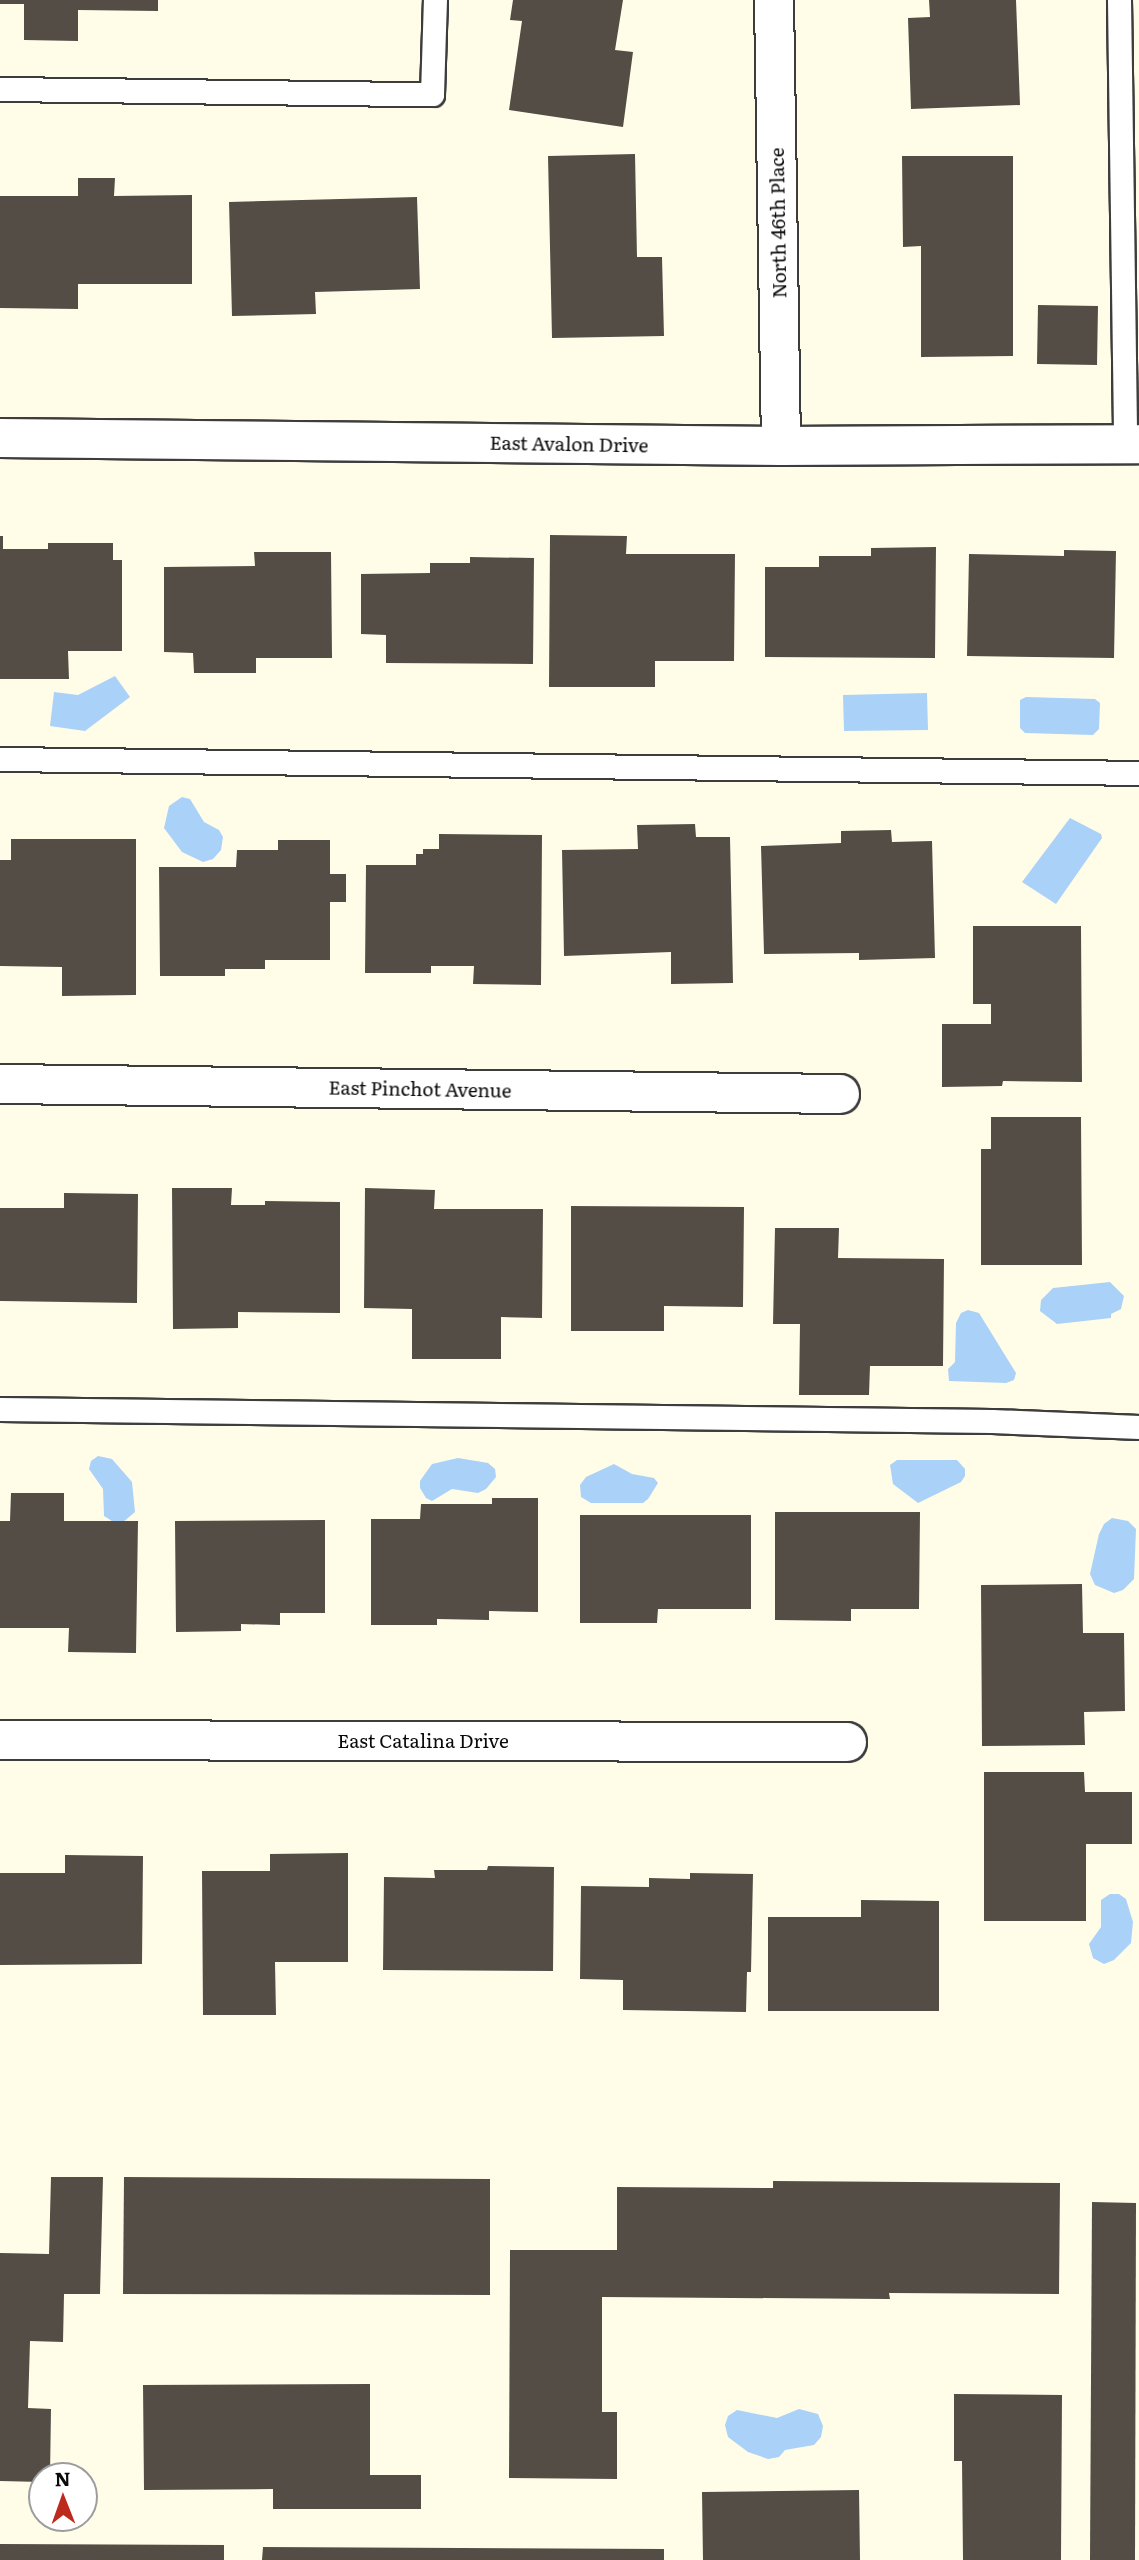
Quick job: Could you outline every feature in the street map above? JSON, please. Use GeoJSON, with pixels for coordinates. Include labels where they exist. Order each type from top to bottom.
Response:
{"type":"FeatureCollection","features":[{"type":"Feature","properties":{"kind":"street","name":"North 46th Place"},"geometry":{"type":"LineString","coordinates":[[774,0],[780,446]]}},
{"type":"Feature","properties":{"kind":"street","name":"East Avalon Drive"},"geometry":{"type":"LineString","coordinates":[[0,438],[780,446],[1132,444]]}},
{"type":"Feature","properties":{"kind":"street","name":"East Pinchot Avenue"},"geometry":{"type":"LineString","coordinates":[[0,1084],[840,1094]]}},
{"type":"Feature","properties":{"kind":"street","name":"East Catalina Drive"},"geometry":{"type":"LineString","coordinates":[[0,1740],[846,1742]]}},
{"type":"Feature","properties":{"kind":"lane"},"geometry":{"type":"LineString","coordinates":[[0,89],[432,94],[435,0]]}},
{"type":"Feature","properties":{"kind":"lane"},"geometry":{"type":"LineString","coordinates":[[1119,0],[1132,444]]}},
{"type":"Feature","properties":{"kind":"lane"},"geometry":{"type":"LineString","coordinates":[[0,759],[1139,773]]}},
{"type":"Feature","properties":{"kind":"lane"},"geometry":{"type":"LineString","coordinates":[[0,1409],[950,1421],[1139,1427]]}},
{"type":"Feature","properties":{"kind":"water"},"geometry":{"type":"Polygon","coordinates":[[[115,676],[130,697],[85,731],[50,726],[54,692],[78,695],[115,676]]]}},
{"type":"Feature","properties":{"kind":"water"},"geometry":{"type":"Polygon","coordinates":[[[927,693],[928,730],[844,731],[843,695],[927,693]]]}},
{"type":"Feature","properties":{"kind":"water"},"geometry":{"type":"Polygon","coordinates":[[[1026,697],[1095,699],[1100,703],[1099,729],[1093,735],[1025,733],[1020,728],[1020,700],[1026,697]]]}},
{"type":"Feature","properties":{"kind":"water"},"geometry":{"type":"Polygon","coordinates":[[[182,797],[190,799],[204,822],[219,830],[223,837],[221,850],[213,859],[203,862],[182,852],[164,828],[169,806],[182,797]]]}},
{"type":"Feature","properties":{"kind":"water"},"geometry":{"type":"Polygon","coordinates":[[[1070,818],[1101,834],[1102,838],[1056,904],[1022,882],[1070,818]]]}},
{"type":"Feature","properties":{"kind":"water"},"geometry":{"type":"Polygon","coordinates":[[[1110,1282],[1124,1296],[1121,1309],[1111,1314],[1111,1318],[1057,1324],[1040,1311],[1041,1300],[1053,1288],[1110,1282]]]}},
{"type":"Feature","properties":{"kind":"water"},"geometry":{"type":"Polygon","coordinates":[[[968,1310],[979,1313],[1016,1373],[1014,1380],[1006,1383],[949,1381],[948,1369],[955,1362],[956,1323],[961,1313],[968,1310]]]}},
{"type":"Feature","properties":{"kind":"water"},"geometry":{"type":"Polygon","coordinates":[[[98,1456],[112,1459],[132,1482],[135,1512],[122,1523],[115,1523],[104,1516],[103,1489],[89,1469],[91,1461],[98,1456]]]}},
{"type":"Feature","properties":{"kind":"water"},"geometry":{"type":"Polygon","coordinates":[[[458,1458],[488,1463],[495,1469],[496,1477],[486,1489],[478,1493],[452,1489],[432,1501],[426,1498],[420,1488],[420,1481],[432,1464],[458,1458]]]}},
{"type":"Feature","properties":{"kind":"water"},"geometry":{"type":"Polygon","coordinates":[[[897,1460],[957,1460],[965,1469],[965,1476],[961,1482],[918,1503],[893,1484],[890,1465],[897,1460]]]}},
{"type":"Feature","properties":{"kind":"water"},"geometry":{"type":"Polygon","coordinates":[[[614,1464],[632,1474],[654,1478],[658,1483],[648,1499],[643,1503],[591,1503],[581,1497],[580,1485],[586,1477],[614,1464]]]}},
{"type":"Feature","properties":{"kind":"water"},"geometry":{"type":"Polygon","coordinates":[[[1112,1518],[1128,1521],[1136,1529],[1134,1579],[1123,1590],[1114,1593],[1095,1585],[1090,1574],[1099,1534],[1104,1524],[1112,1518]]]}},
{"type":"Feature","properties":{"kind":"water"},"geometry":{"type":"Polygon","coordinates":[[[1110,1894],[1119,1894],[1126,1899],[1133,1922],[1131,1943],[1114,1960],[1104,1964],[1093,1958],[1089,1944],[1101,1927],[1101,1900],[1110,1894]]]}},
{"type":"Feature","properties":{"kind":"water"},"geometry":{"type":"Polygon","coordinates":[[[799,2409],[818,2414],[823,2426],[821,2437],[814,2445],[785,2450],[779,2457],[768,2459],[748,2452],[728,2437],[725,2425],[728,2416],[737,2410],[777,2418],[799,2409]]]}},
{"type":"Feature","properties":{"kind":"building"},"geometry":{"type":"Polygon","coordinates":[[[0,0],[158,0],[158,11],[78,10],[78,41],[24,40],[24,4],[0,4],[0,0]]]}},
{"type":"Feature","properties":{"kind":"building"},"geometry":{"type":"Polygon","coordinates":[[[513,0],[623,0],[615,50],[633,52],[623,127],[509,110],[522,21],[510,20],[513,0]]]}},
{"type":"Feature","properties":{"kind":"building"},"geometry":{"type":"Polygon","coordinates":[[[929,0],[1016,0],[1020,105],[911,109],[908,18],[930,17],[929,0]]]}},
{"type":"Feature","properties":{"kind":"building"},"geometry":{"type":"Polygon","coordinates":[[[635,154],[637,257],[662,257],[664,336],[552,338],[548,156],[635,154]]]}},
{"type":"Feature","properties":{"kind":"building"},"geometry":{"type":"Polygon","coordinates":[[[902,156],[1013,156],[1013,356],[921,357],[921,246],[903,247],[902,156]]]}},
{"type":"Feature","properties":{"kind":"building"},"geometry":{"type":"Polygon","coordinates":[[[78,178],[115,178],[114,196],[192,195],[192,284],[78,284],[78,309],[0,308],[0,196],[78,196],[78,178]]]}},
{"type":"Feature","properties":{"kind":"building"},"geometry":{"type":"Polygon","coordinates":[[[417,197],[420,289],[315,292],[316,314],[232,316],[229,202],[417,197]]]}},
{"type":"Feature","properties":{"kind":"building"},"geometry":{"type":"Polygon","coordinates":[[[1038,305],[1098,306],[1097,365],[1037,364],[1038,305]]]}},
{"type":"Feature","properties":{"kind":"building"},"geometry":{"type":"Polygon","coordinates":[[[550,535],[627,536],[626,554],[735,554],[734,661],[655,661],[655,687],[549,687],[550,535]]]}},
{"type":"Feature","properties":{"kind":"building"},"geometry":{"type":"Polygon","coordinates":[[[0,536],[3,536],[3,549],[48,549],[48,543],[113,543],[113,560],[122,560],[122,651],[68,651],[69,679],[0,679],[0,536]]]}},
{"type":"Feature","properties":{"kind":"building"},"geometry":{"type":"Polygon","coordinates":[[[936,547],[935,658],[765,657],[765,567],[819,567],[819,556],[871,556],[871,548],[936,547]]]}},
{"type":"Feature","properties":{"kind":"building"},"geometry":{"type":"Polygon","coordinates":[[[1064,550],[1116,551],[1114,658],[967,656],[969,554],[1064,556],[1064,550]]]}},
{"type":"Feature","properties":{"kind":"building"},"geometry":{"type":"Polygon","coordinates":[[[254,552],[331,552],[332,658],[256,658],[256,673],[194,673],[193,653],[164,652],[164,567],[255,566],[254,552]]]}},
{"type":"Feature","properties":{"kind":"building"},"geometry":{"type":"Polygon","coordinates":[[[470,557],[534,558],[533,664],[386,663],[386,635],[361,634],[361,574],[430,573],[430,563],[470,563],[470,557]]]}},
{"type":"Feature","properties":{"kind":"building"},"geometry":{"type":"Polygon","coordinates":[[[695,824],[696,837],[730,837],[733,983],[671,984],[671,952],[564,956],[562,850],[638,849],[637,825],[695,824]]]}},
{"type":"Feature","properties":{"kind":"building"},"geometry":{"type":"Polygon","coordinates":[[[891,830],[892,842],[932,841],[935,958],[859,960],[859,953],[764,954],[761,846],[841,843],[841,831],[891,830]]]}},
{"type":"Feature","properties":{"kind":"building"},"geometry":{"type":"Polygon","coordinates":[[[439,834],[542,835],[541,985],[473,984],[474,966],[431,966],[431,973],[365,973],[366,865],[416,865],[416,854],[423,854],[423,849],[439,849],[439,834]]]}},
{"type":"Feature","properties":{"kind":"building"},"geometry":{"type":"Polygon","coordinates":[[[11,839],[136,839],[136,995],[62,996],[62,967],[0,966],[0,860],[11,860],[11,839]]]}},
{"type":"Feature","properties":{"kind":"building"},"geometry":{"type":"Polygon","coordinates":[[[278,840],[330,840],[330,874],[346,874],[346,902],[330,902],[330,960],[265,960],[265,969],[225,969],[225,976],[160,976],[159,867],[236,867],[237,850],[278,850],[278,840]]]}},
{"type":"Feature","properties":{"kind":"building"},"geometry":{"type":"Polygon","coordinates":[[[973,926],[1081,926],[1082,1082],[1003,1081],[1002,1086],[942,1087],[942,1024],[991,1024],[991,1004],[973,1004],[973,926]]]}},
{"type":"Feature","properties":{"kind":"building"},"geometry":{"type":"Polygon","coordinates":[[[991,1117],[1081,1117],[1082,1265],[981,1265],[981,1149],[991,1149],[991,1117]]]}},
{"type":"Feature","properties":{"kind":"building"},"geometry":{"type":"Polygon","coordinates":[[[172,1188],[232,1188],[231,1205],[265,1205],[265,1201],[340,1202],[340,1313],[238,1312],[238,1328],[173,1329],[172,1188]]]}},
{"type":"Feature","properties":{"kind":"building"},"geometry":{"type":"Polygon","coordinates":[[[365,1188],[435,1190],[434,1209],[543,1209],[542,1318],[501,1317],[501,1359],[412,1359],[412,1309],[364,1308],[365,1188]]]}},
{"type":"Feature","properties":{"kind":"building"},"geometry":{"type":"Polygon","coordinates":[[[64,1193],[138,1194],[137,1303],[0,1301],[0,1208],[64,1208],[64,1193]]]}},
{"type":"Feature","properties":{"kind":"building"},"geometry":{"type":"Polygon","coordinates":[[[571,1206],[744,1207],[743,1307],[664,1306],[664,1331],[571,1331],[571,1206]]]}},
{"type":"Feature","properties":{"kind":"building"},"geometry":{"type":"Polygon","coordinates":[[[775,1228],[839,1228],[838,1258],[944,1259],[943,1366],[870,1366],[869,1395],[799,1395],[800,1324],[773,1324],[775,1228]]]}},
{"type":"Feature","properties":{"kind":"building"},"geometry":{"type":"Polygon","coordinates":[[[11,1493],[64,1493],[64,1521],[138,1521],[136,1653],[68,1652],[69,1628],[0,1628],[0,1521],[10,1521],[11,1493]]]}},
{"type":"Feature","properties":{"kind":"building"},"geometry":{"type":"Polygon","coordinates":[[[492,1498],[538,1498],[538,1612],[489,1611],[489,1620],[437,1619],[437,1625],[371,1625],[371,1519],[420,1519],[421,1504],[492,1504],[492,1498]]]}},
{"type":"Feature","properties":{"kind":"building"},"geometry":{"type":"Polygon","coordinates":[[[775,1512],[920,1512],[919,1609],[851,1609],[851,1621],[775,1620],[775,1512]]]}},
{"type":"Feature","properties":{"kind":"building"},"geometry":{"type":"Polygon","coordinates":[[[580,1515],[751,1515],[751,1609],[658,1609],[657,1623],[580,1623],[580,1515]]]}},
{"type":"Feature","properties":{"kind":"building"},"geometry":{"type":"Polygon","coordinates":[[[325,1520],[325,1613],[280,1613],[280,1625],[241,1624],[241,1631],[176,1632],[175,1521],[325,1520]]]}},
{"type":"Feature","properties":{"kind":"building"},"geometry":{"type":"Polygon","coordinates":[[[1082,1584],[1083,1633],[1124,1633],[1125,1711],[1084,1712],[1085,1745],[982,1746],[981,1585],[1082,1584]]]}},
{"type":"Feature","properties":{"kind":"building"},"geometry":{"type":"Polygon","coordinates":[[[984,1772],[1084,1772],[1085,1792],[1132,1792],[1132,1844],[1086,1844],[1086,1921],[984,1921],[984,1772]]]}},
{"type":"Feature","properties":{"kind":"building"},"geometry":{"type":"Polygon","coordinates":[[[348,1853],[348,1962],[275,1962],[276,2015],[203,2015],[202,1871],[270,1871],[270,1854],[348,1853]]]}},
{"type":"Feature","properties":{"kind":"building"},"geometry":{"type":"Polygon","coordinates":[[[65,1855],[143,1856],[142,1964],[0,1965],[0,1873],[65,1873],[65,1855]]]}},
{"type":"Feature","properties":{"kind":"building"},"geometry":{"type":"Polygon","coordinates":[[[488,1866],[554,1867],[553,1971],[383,1970],[384,1877],[435,1878],[434,1870],[487,1870],[488,1866]]]}},
{"type":"Feature","properties":{"kind":"building"},"geometry":{"type":"Polygon","coordinates":[[[690,1873],[753,1874],[751,1972],[747,1972],[746,2012],[623,2010],[623,1980],[580,1979],[581,1886],[649,1887],[649,1878],[690,1879],[690,1873]]]}},
{"type":"Feature","properties":{"kind":"building"},"geometry":{"type":"Polygon","coordinates":[[[861,1900],[939,1901],[939,2011],[768,2011],[768,1917],[861,1917],[861,1900]]]}},
{"type":"Feature","properties":{"kind":"building"},"geometry":{"type":"Polygon","coordinates":[[[51,2177],[103,2177],[100,2294],[64,2294],[63,2342],[30,2341],[28,2408],[51,2409],[50,2462],[28,2462],[28,2482],[0,2481],[0,2253],[49,2254],[51,2177]]]}},
{"type":"Feature","properties":{"kind":"building"},"geometry":{"type":"Polygon","coordinates":[[[124,2177],[490,2179],[490,2295],[123,2294],[124,2177]]]}},
{"type":"Feature","properties":{"kind":"building"},"geometry":{"type":"Polygon","coordinates":[[[773,2181],[1060,2183],[1059,2294],[889,2293],[890,2299],[602,2297],[602,2412],[617,2412],[617,2479],[509,2478],[510,2250],[617,2250],[617,2187],[773,2188],[773,2181]]]}},
{"type":"Feature","properties":{"kind":"building"},"geometry":{"type":"Polygon","coordinates":[[[1092,2202],[1136,2203],[1135,2560],[1090,2560],[1092,2202]]]}},
{"type":"Feature","properties":{"kind":"building"},"geometry":{"type":"Polygon","coordinates":[[[370,2384],[370,2475],[421,2475],[421,2509],[273,2509],[273,2489],[144,2490],[143,2385],[370,2384]]]}},
{"type":"Feature","properties":{"kind":"building"},"geometry":{"type":"Polygon","coordinates":[[[954,2394],[1062,2395],[1061,2560],[963,2560],[962,2461],[954,2461],[954,2394]]]}},
{"type":"Feature","properties":{"kind":"building"},"geometry":{"type":"Polygon","coordinates":[[[859,2490],[860,2560],[703,2560],[702,2492],[859,2490]]]}},
{"type":"Feature","properties":{"kind":"building"},"geometry":{"type":"Polygon","coordinates":[[[0,2544],[224,2545],[224,2560],[0,2560],[0,2544]]]}},
{"type":"Feature","properties":{"kind":"building"},"geometry":{"type":"Polygon","coordinates":[[[263,2547],[664,2549],[664,2560],[262,2560],[263,2547]]]}}]}
